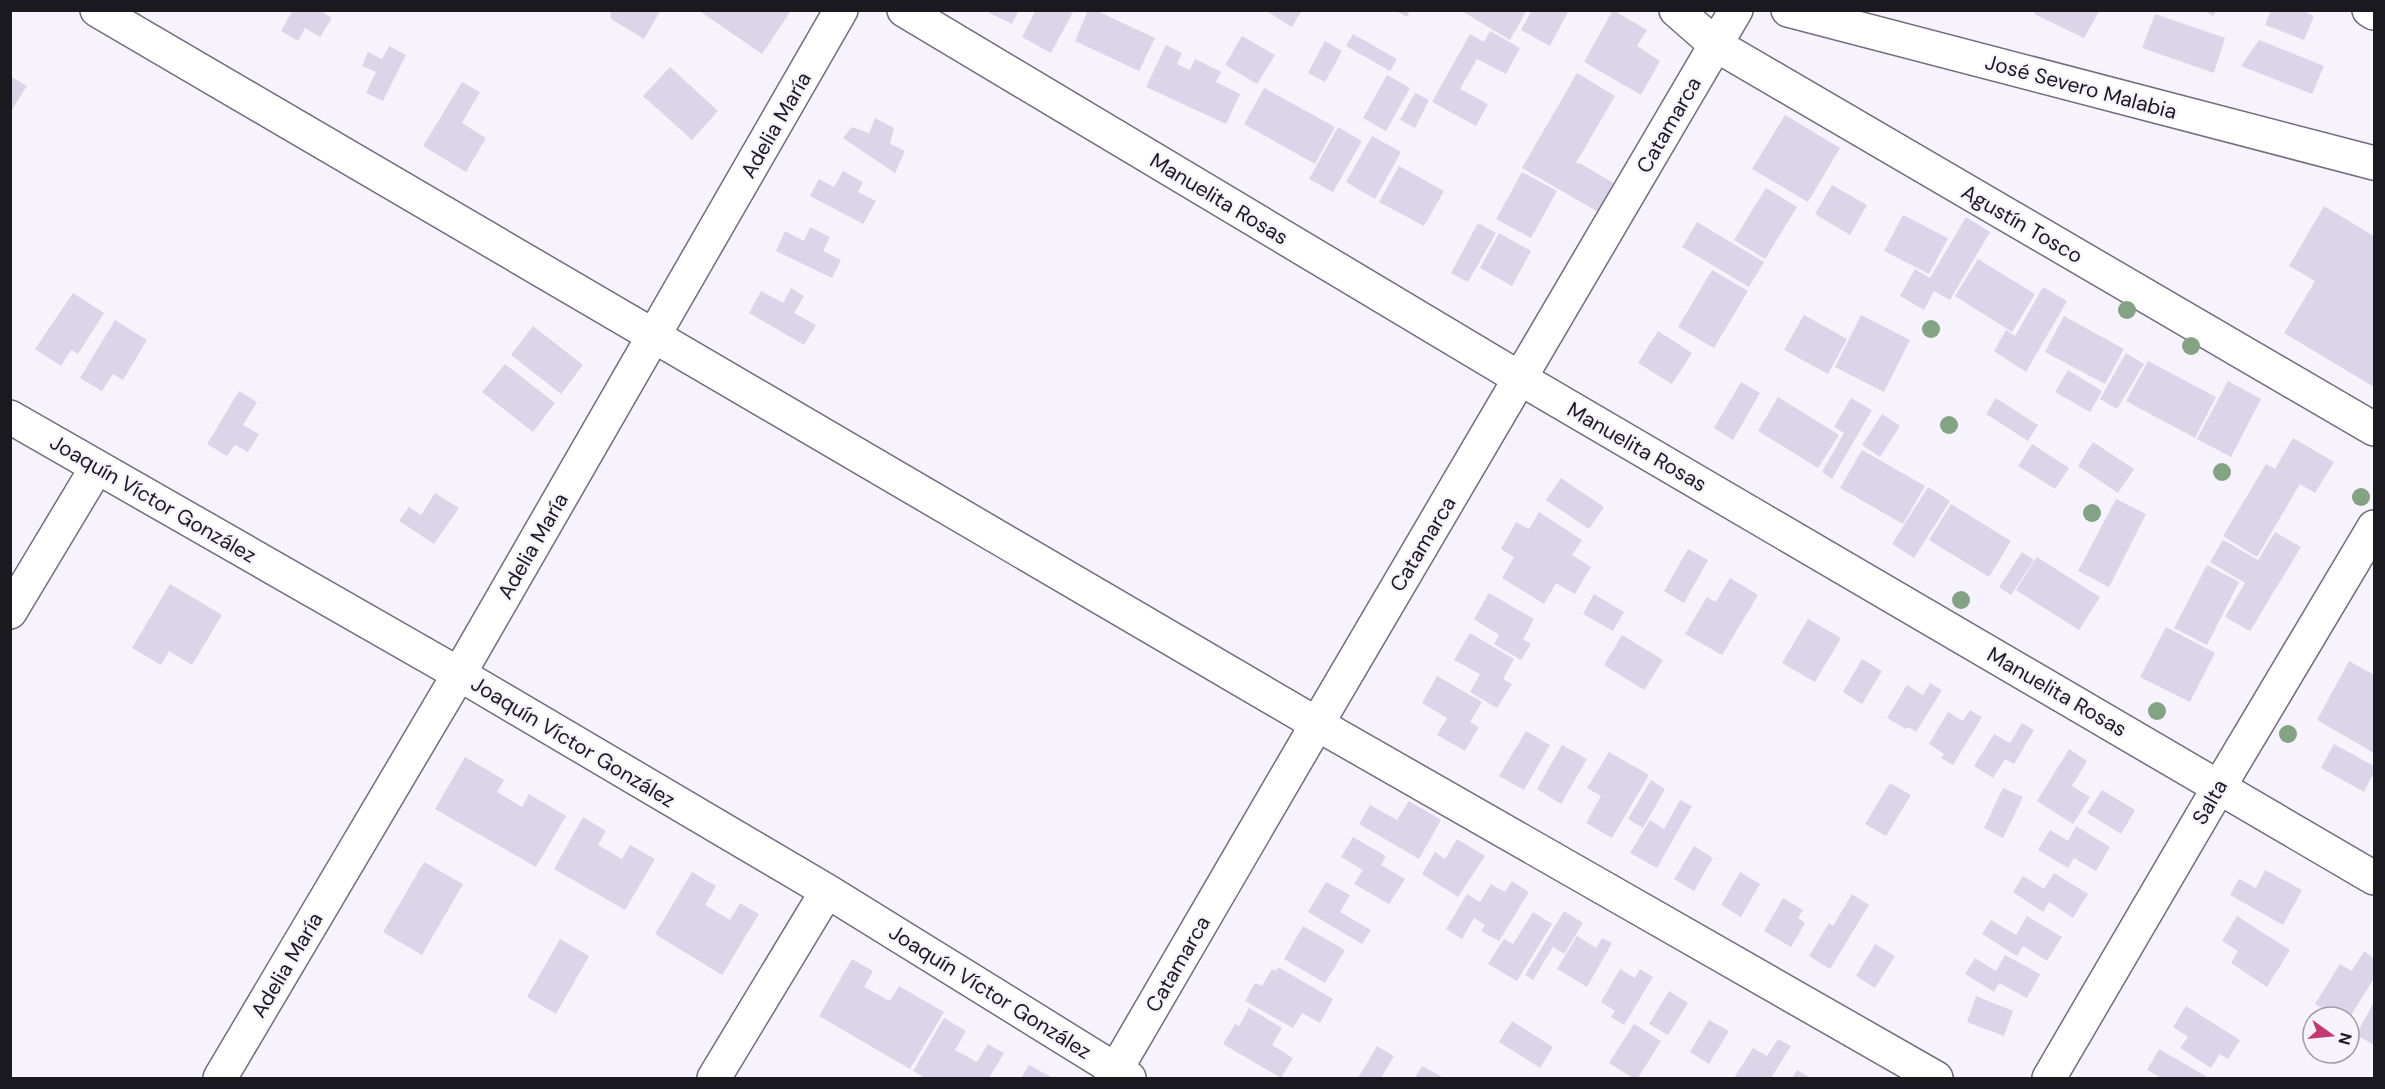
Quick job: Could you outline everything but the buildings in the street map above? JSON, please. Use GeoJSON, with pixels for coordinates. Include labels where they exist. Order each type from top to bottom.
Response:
{"type":"FeatureCollection","features":[{"type":"Feature","properties":{"kind":"street"},"geometry":{"type":"LineString","coordinates":[[97,10],[1317,724],[1936,1078]]}},
{"type":"Feature","properties":{"kind":"street","name":"Adelia María"},"geometry":{"type":"LineString","coordinates":[[219,1078],[459,674],[842,10]]}},
{"type":"Feature","properties":{"kind":"street","name":"Manuelita Rosas"},"geometry":{"type":"LineString","coordinates":[[904,10],[1521,379],[2374,878]]}},
{"type":"Feature","properties":{"kind":"street","name":"Agustín Tosco"},"geometry":{"type":"LineString","coordinates":[[1676,10],[1716,45],[2374,429]]}},
{"type":"Feature","properties":{"kind":"street","name":"Catamarca"},"geometry":{"type":"LineString","coordinates":[[1119,1076],[1317,724],[1736,10]]}},
{"type":"Feature","properties":{"kind":"street","name":"José Severo Malabia"},"geometry":{"type":"LineString","coordinates":[[1788,10],[2374,163]]}},
{"type":"Feature","properties":{"kind":"street"},"geometry":{"type":"LineString","coordinates":[[2370,10],[2374,13]]}},
{"type":"Feature","properties":{"kind":"street","name":"Joaquín Víctor González"},"geometry":{"type":"LineString","coordinates":[[10,417],[459,674],[827,891],[1119,1076]]}},
{"type":"Feature","properties":{"kind":"street"},"geometry":{"type":"LineString","coordinates":[[10,612],[97,467]]}},
{"type":"Feature","properties":{"kind":"street","name":"Salta"},"geometry":{"type":"LineString","coordinates":[[2049,1078],[2374,527]]}},
{"type":"Feature","properties":{"kind":"street"},"geometry":{"type":"LineString","coordinates":[[714,1078],[827,891]]}}]}
